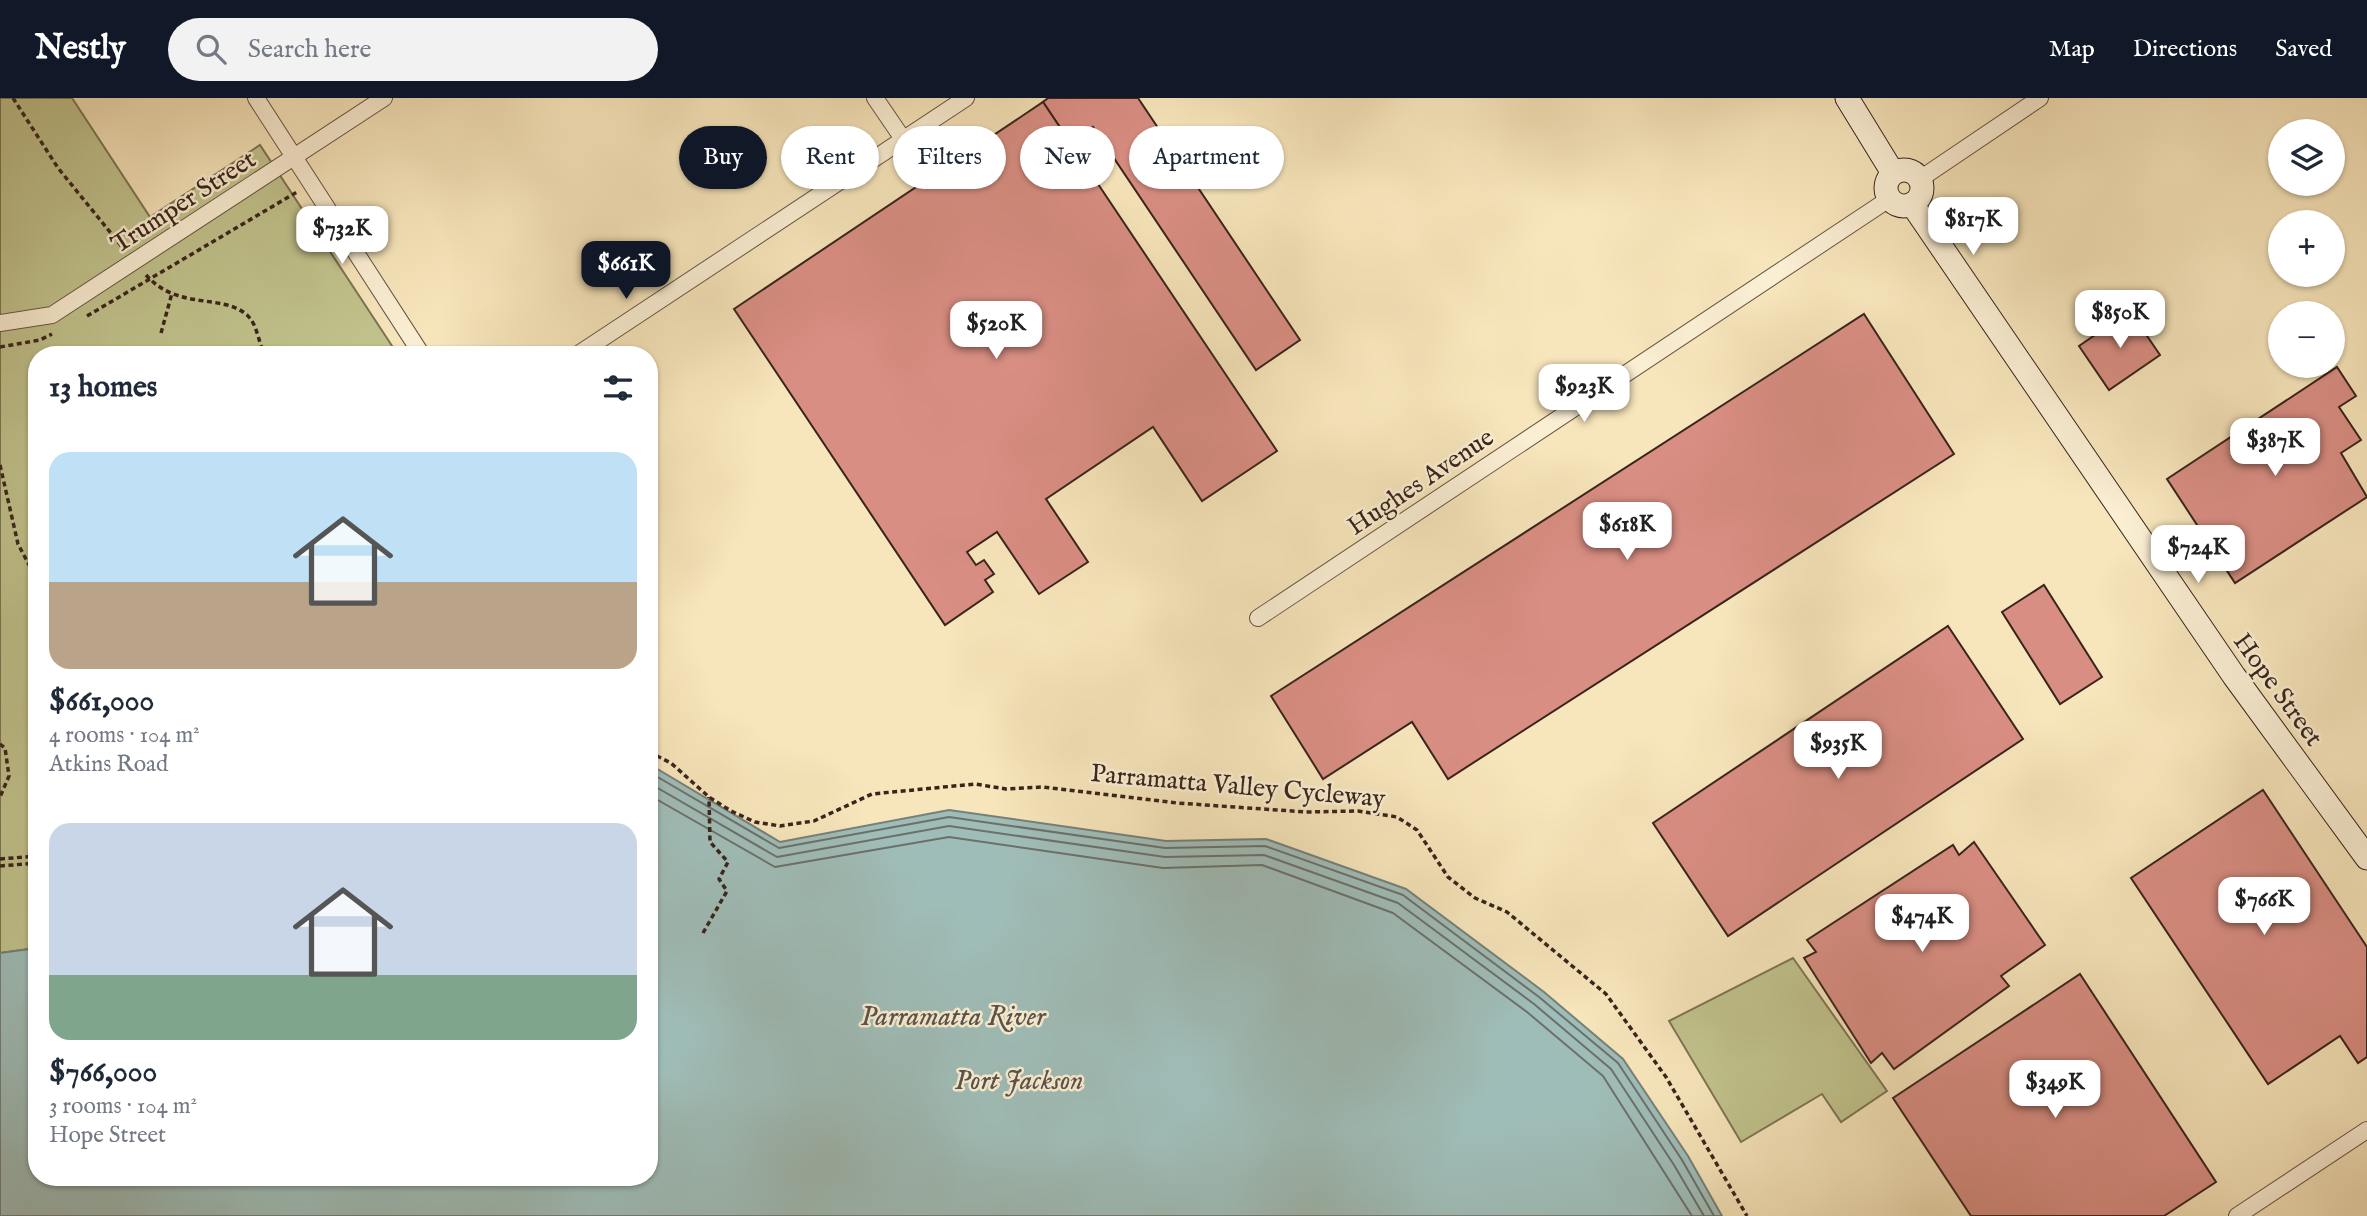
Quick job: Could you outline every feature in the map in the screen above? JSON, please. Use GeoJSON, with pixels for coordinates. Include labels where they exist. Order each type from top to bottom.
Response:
{"type":"FeatureCollection","features":[{"type":"Feature","properties":{"kind":"street"},"geometry":{"type":"LineString","coordinates":[[256,98],[416,346]]}},
{"type":"Feature","properties":{"kind":"street","name":"Trumper Street"},"geometry":{"type":"LineString","coordinates":[[0,323],[52,315],[384,98]]}},
{"type":"Feature","properties":{"kind":"street"},"geometry":{"type":"LineString","coordinates":[[875,98],[893,126]]}},
{"type":"Feature","properties":{"kind":"street"},"geometry":{"type":"LineString","coordinates":[[922,126],[966,98]]}},
{"type":"Feature","properties":{"kind":"street"},"geometry":{"type":"LineString","coordinates":[[1847,98],[1893,173]]}},
{"type":"Feature","properties":{"kind":"street"},"geometry":{"type":"LineString","coordinates":[[1920,179],[2040,98]]}},
{"type":"Feature","properties":{"kind":"street"},"geometry":{"type":"LineString","coordinates":[[591,346],[893,145]]}},
{"type":"Feature","properties":{"kind":"street"},"geometry":{"type":"LineString","coordinates":[[1911,171],[1920,179],[1922,191],[1912,204],[1900,206],[1889,199],[1885,188],[1893,173],[1911,171]]}},
{"type":"Feature","properties":{"kind":"street","name":"Hughes Avenue"},"geometry":{"type":"LineString","coordinates":[[1258,618],[1889,199]]}},
{"type":"Feature","properties":{"kind":"street","name":"Hope Street"},"geometry":{"type":"LineString","coordinates":[[1912,204],[2234,676],[2367,858]]}},
{"type":"Feature","properties":{"kind":"street"},"geometry":{"type":"LineString","coordinates":[[2237,1216],[2367,1130]]}},
{"type":"Feature","properties":{"kind":"path"},"geometry":{"type":"LineString","coordinates":[[13,98],[58,168],[151,280],[172,293],[204,303],[226,304],[247,315],[262,346]]}},
{"type":"Feature","properties":{"kind":"path"},"geometry":{"type":"LineString","coordinates":[[76,322],[311,184]]}},
{"type":"Feature","properties":{"kind":"path"},"geometry":{"type":"LineString","coordinates":[[161,333],[172,293]]}},
{"type":"Feature","properties":{"kind":"path"},"geometry":{"type":"LineString","coordinates":[[0,349],[40,340],[64,328]]}},
{"type":"Feature","properties":{"kind":"path"},"geometry":{"type":"LineString","coordinates":[[0,465],[18,544],[28,563]]}},
{"type":"Feature","properties":{"kind":"path"},"geometry":{"type":"LineString","coordinates":[[0,744],[5,748],[9,776],[0,797]]}},
{"type":"Feature","properties":{"kind":"path","name":"Parramatta Valley Cycleway"},"geometry":{"type":"LineString","coordinates":[[658,756],[671,763],[709,797],[755,822],[799,825],[872,794],[920,786],[975,784],[1006,789],[1043,787],[1177,803],[1306,812],[1358,811],[1397,817],[1417,830],[1448,877],[1475,898],[1507,912],[1606,993],[1667,1077],[1747,1216]]}},
{"type":"Feature","properties":{"kind":"path"},"geometry":{"type":"LineString","coordinates":[[703,933],[727,891],[719,880],[728,862],[710,842],[709,797]]}},
{"type":"Feature","properties":{"kind":"path"},"geometry":{"type":"LineString","coordinates":[[0,859],[28,857]]}},
{"type":"Feature","properties":{"kind":"path"},"geometry":{"type":"LineString","coordinates":[[0,866],[28,864]]}},
{"type":"Feature","properties":{"kind":"green space"},"geometry":{"type":"Polygon","coordinates":[[[0,98],[72,98],[150,217],[260,145],[392,346],[28,346],[28,949],[0,953],[0,98]]]}},
{"type":"Feature","properties":{"kind":"green space"},"geometry":{"type":"Polygon","coordinates":[[[1793,958],[1887,1091],[1841,1122],[1822,1094],[1741,1142],[1669,1021],[1793,958]]]}},
{"type":"Feature","properties":{"kind":"water","name":"Parramatta River"},"geometry":{"type":"Polygon","coordinates":[[[658,769],[780,842],[949,810],[1166,841],[1266,839],[1406,889],[1544,992],[1623,1059],[1688,1156],[1722,1216],[0,1216],[0,953],[28,949],[28,1186],[658,1186],[658,769]]]}},
{"type":"Feature","properties":{"kind":"building"},"geometry":{"type":"Polygon","coordinates":[[[1048,98],[1138,98],[1157,126],[1129,126],[1129,181],[1115,160],[1115,126],[1059,126],[1043,102],[1048,98]]]}},
{"type":"Feature","properties":{"kind":"building"},"geometry":{"type":"Polygon","coordinates":[[[1043,102],[1059,126],[1020,126],[1020,189],[1101,189],[1277,451],[1202,501],[1153,427],[1046,499],[1088,562],[1039,594],[997,532],[967,552],[976,565],[984,560],[994,574],[985,580],[993,592],[945,625],[734,309],[913,189],[1006,189],[1006,127],[1043,102]]]}},
{"type":"Feature","properties":{"kind":"building"},"geometry":{"type":"Polygon","coordinates":[[[1135,189],[1199,189],[1300,340],[1256,370],[1135,189]]]}},
{"type":"Feature","properties":{"kind":"building"},"geometry":{"type":"Polygon","coordinates":[[[2130,311],[2160,355],[2109,390],[2079,346],[2130,311]]]}},
{"type":"Feature","properties":{"kind":"building"},"geometry":{"type":"Polygon","coordinates":[[[1864,314],[1954,454],[1448,779],[1412,722],[1323,779],[1271,696],[1864,314]]]}},
{"type":"Feature","properties":{"kind":"building"},"geometry":{"type":"Polygon","coordinates":[[[2320,378],[2344,378],[2356,396],[2339,407],[2361,440],[2341,453],[2367,497],[2235,583],[2167,479],[2320,378]]]}},
{"type":"Feature","properties":{"kind":"building"},"geometry":{"type":"Polygon","coordinates":[[[2044,585],[2102,677],[2060,704],[2002,612],[2044,585]]]}},
{"type":"Feature","properties":{"kind":"building"},"geometry":{"type":"Polygon","coordinates":[[[1948,626],[2023,739],[1728,936],[1653,823],[1948,626]]]}},
{"type":"Feature","properties":{"kind":"building"},"geometry":{"type":"Polygon","coordinates":[[[2263,790],[2367,947],[2367,1057],[2358,1063],[2340,1036],[2268,1084],[2131,878],[2263,790]]]}},
{"type":"Feature","properties":{"kind":"building"},"geometry":{"type":"Polygon","coordinates":[[[1974,842],[2045,945],[2001,976],[2009,986],[1894,1069],[1882,1053],[1871,1063],[1804,958],[1816,952],[1807,940],[1953,845],[1959,855],[1974,842]]]}},
{"type":"Feature","properties":{"kind":"building"},"geometry":{"type":"Polygon","coordinates":[[[2080,974],[2216,1182],[2164,1216],[1971,1216],[1893,1098],[2080,974]]]}},
{"type":"Feature","properties":{"kind":"water label","name":"Port Jackson"},"geometry":{"type":"Point","coordinates":[1019,1079]}}]}
